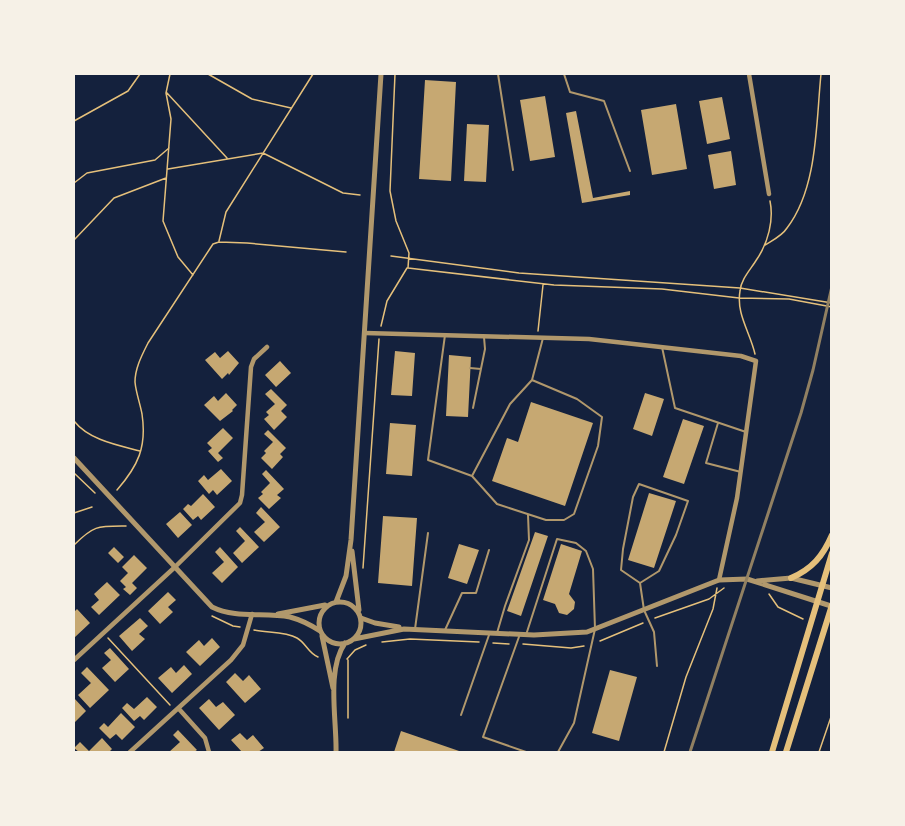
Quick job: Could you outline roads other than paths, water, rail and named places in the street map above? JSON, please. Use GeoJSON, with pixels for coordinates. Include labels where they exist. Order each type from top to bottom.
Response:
{"type":"FeatureCollection","features":[{"type":"Feature","properties":{"kind":"main road"},"geometry":{"type":"LineString","coordinates":[[791,578],[812,566],[822,554],[831,535]]}},
{"type":"Feature","properties":{"kind":"main road"},"geometry":{"type":"LineString","coordinates":[[772,753],[831,553]]}},
{"type":"Feature","properties":{"kind":"main road"},"geometry":{"type":"LineString","coordinates":[[786,753],[831,606]]}},
{"type":"Feature","properties":{"kind":"street"},"geometry":{"type":"LineString","coordinates":[[336,602],[346,576],[351,540],[381,74]]}},
{"type":"Feature","properties":{"kind":"street"},"geometry":{"type":"LineString","coordinates":[[749,74],[769,194]]}},
{"type":"Feature","properties":{"kind":"street"},"geometry":{"type":"LineString","coordinates":[[365,333],[590,339],[741,356],[756,361],[737,498],[719,580]]}},
{"type":"Feature","properties":{"kind":"street"},"geometry":{"type":"LineString","coordinates":[[74,660],[236,508],[241,499],[251,367],[254,359],[267,347]]}},
{"type":"Feature","properties":{"kind":"street"},"geometry":{"type":"LineString","coordinates":[[74,458],[212,607],[225,612],[298,619],[334,644],[345,644],[354,639],[404,628]]}},
{"type":"Feature","properties":{"kind":"street"},"geometry":{"type":"LineString","coordinates":[[351,540],[360,616],[360,631],[354,639]]}},
{"type":"Feature","properties":{"kind":"street"},"geometry":{"type":"LineString","coordinates":[[274,615],[336,602],[349,603],[360,616],[375,623],[404,628],[523,634],[587,632],[719,580],[732,578],[756,581],[831,606]]}},
{"type":"Feature","properties":{"kind":"street"},"geometry":{"type":"LineString","coordinates":[[756,581],[791,578],[831,588]]}},
{"type":"Feature","properties":{"kind":"street"},"geometry":{"type":"LineString","coordinates":[[329,604],[319,617],[334,693]]}},
{"type":"Feature","properties":{"kind":"street"},"geometry":{"type":"LineString","coordinates":[[130,753],[238,652],[252,615]]}},
{"type":"Feature","properties":{"kind":"street"},"geometry":{"type":"LineString","coordinates":[[336,753],[334,693],[337,658],[345,644]]}},
{"type":"Feature","properties":{"kind":"street"},"geometry":{"type":"LineString","coordinates":[[178,710],[205,738],[209,753]]}},
{"type":"Feature","properties":{"kind":"lane"},"geometry":{"type":"LineString","coordinates":[[498,74],[513,170]]}},
{"type":"Feature","properties":{"kind":"lane"},"geometry":{"type":"LineString","coordinates":[[564,74],[570,92],[604,101],[630,171]]}},
{"type":"Feature","properties":{"kind":"lane"},"geometry":{"type":"LineString","coordinates":[[445,334],[428,460],[472,476],[497,504],[546,520],[564,520],[574,514],[597,446],[602,417],[576,399],[532,380]]}},
{"type":"Feature","properties":{"kind":"lane"},"geometry":{"type":"LineString","coordinates":[[473,408],[485,349],[484,336]]}},
{"type":"Feature","properties":{"kind":"lane"},"geometry":{"type":"LineString","coordinates":[[472,476],[510,404],[532,380],[540,338]]}},
{"type":"Feature","properties":{"kind":"lane"},"geometry":{"type":"LineString","coordinates":[[662,347],[675,408],[746,432]]}},
{"type":"Feature","properties":{"kind":"lane"},"geometry":{"type":"LineString","coordinates":[[470,368],[481,369]]}},
{"type":"Feature","properties":{"kind":"lane"},"geometry":{"type":"LineString","coordinates":[[718,423],[706,463],[741,472]]}},
{"type":"Feature","properties":{"kind":"lane"},"geometry":{"type":"LineString","coordinates":[[640,584],[659,571],[676,535],[688,501],[639,484],[633,497],[629,525],[622,549],[621,570],[640,584],[644,610],[654,632],[657,666]]}},
{"type":"Feature","properties":{"kind":"lane"},"geometry":{"type":"LineString","coordinates":[[461,715],[487,643],[494,632],[529,540],[528,514]]}},
{"type":"Feature","properties":{"kind":"lane"},"geometry":{"type":"LineString","coordinates":[[415,629],[428,533]]}},
{"type":"Feature","properties":{"kind":"lane"},"geometry":{"type":"LineString","coordinates":[[526,753],[483,737],[557,539],[576,543],[586,550],[593,569],[595,629],[574,723],[558,753]]}},
{"type":"Feature","properties":{"kind":"lane"},"geometry":{"type":"LineString","coordinates":[[445,630],[462,592],[476,592],[489,550]]}},
{"type":"Feature","properties":{"kind":"railway"},"geometry":{"type":"LineString","coordinates":[[690,752],[801,413],[832,286]]}}]}
